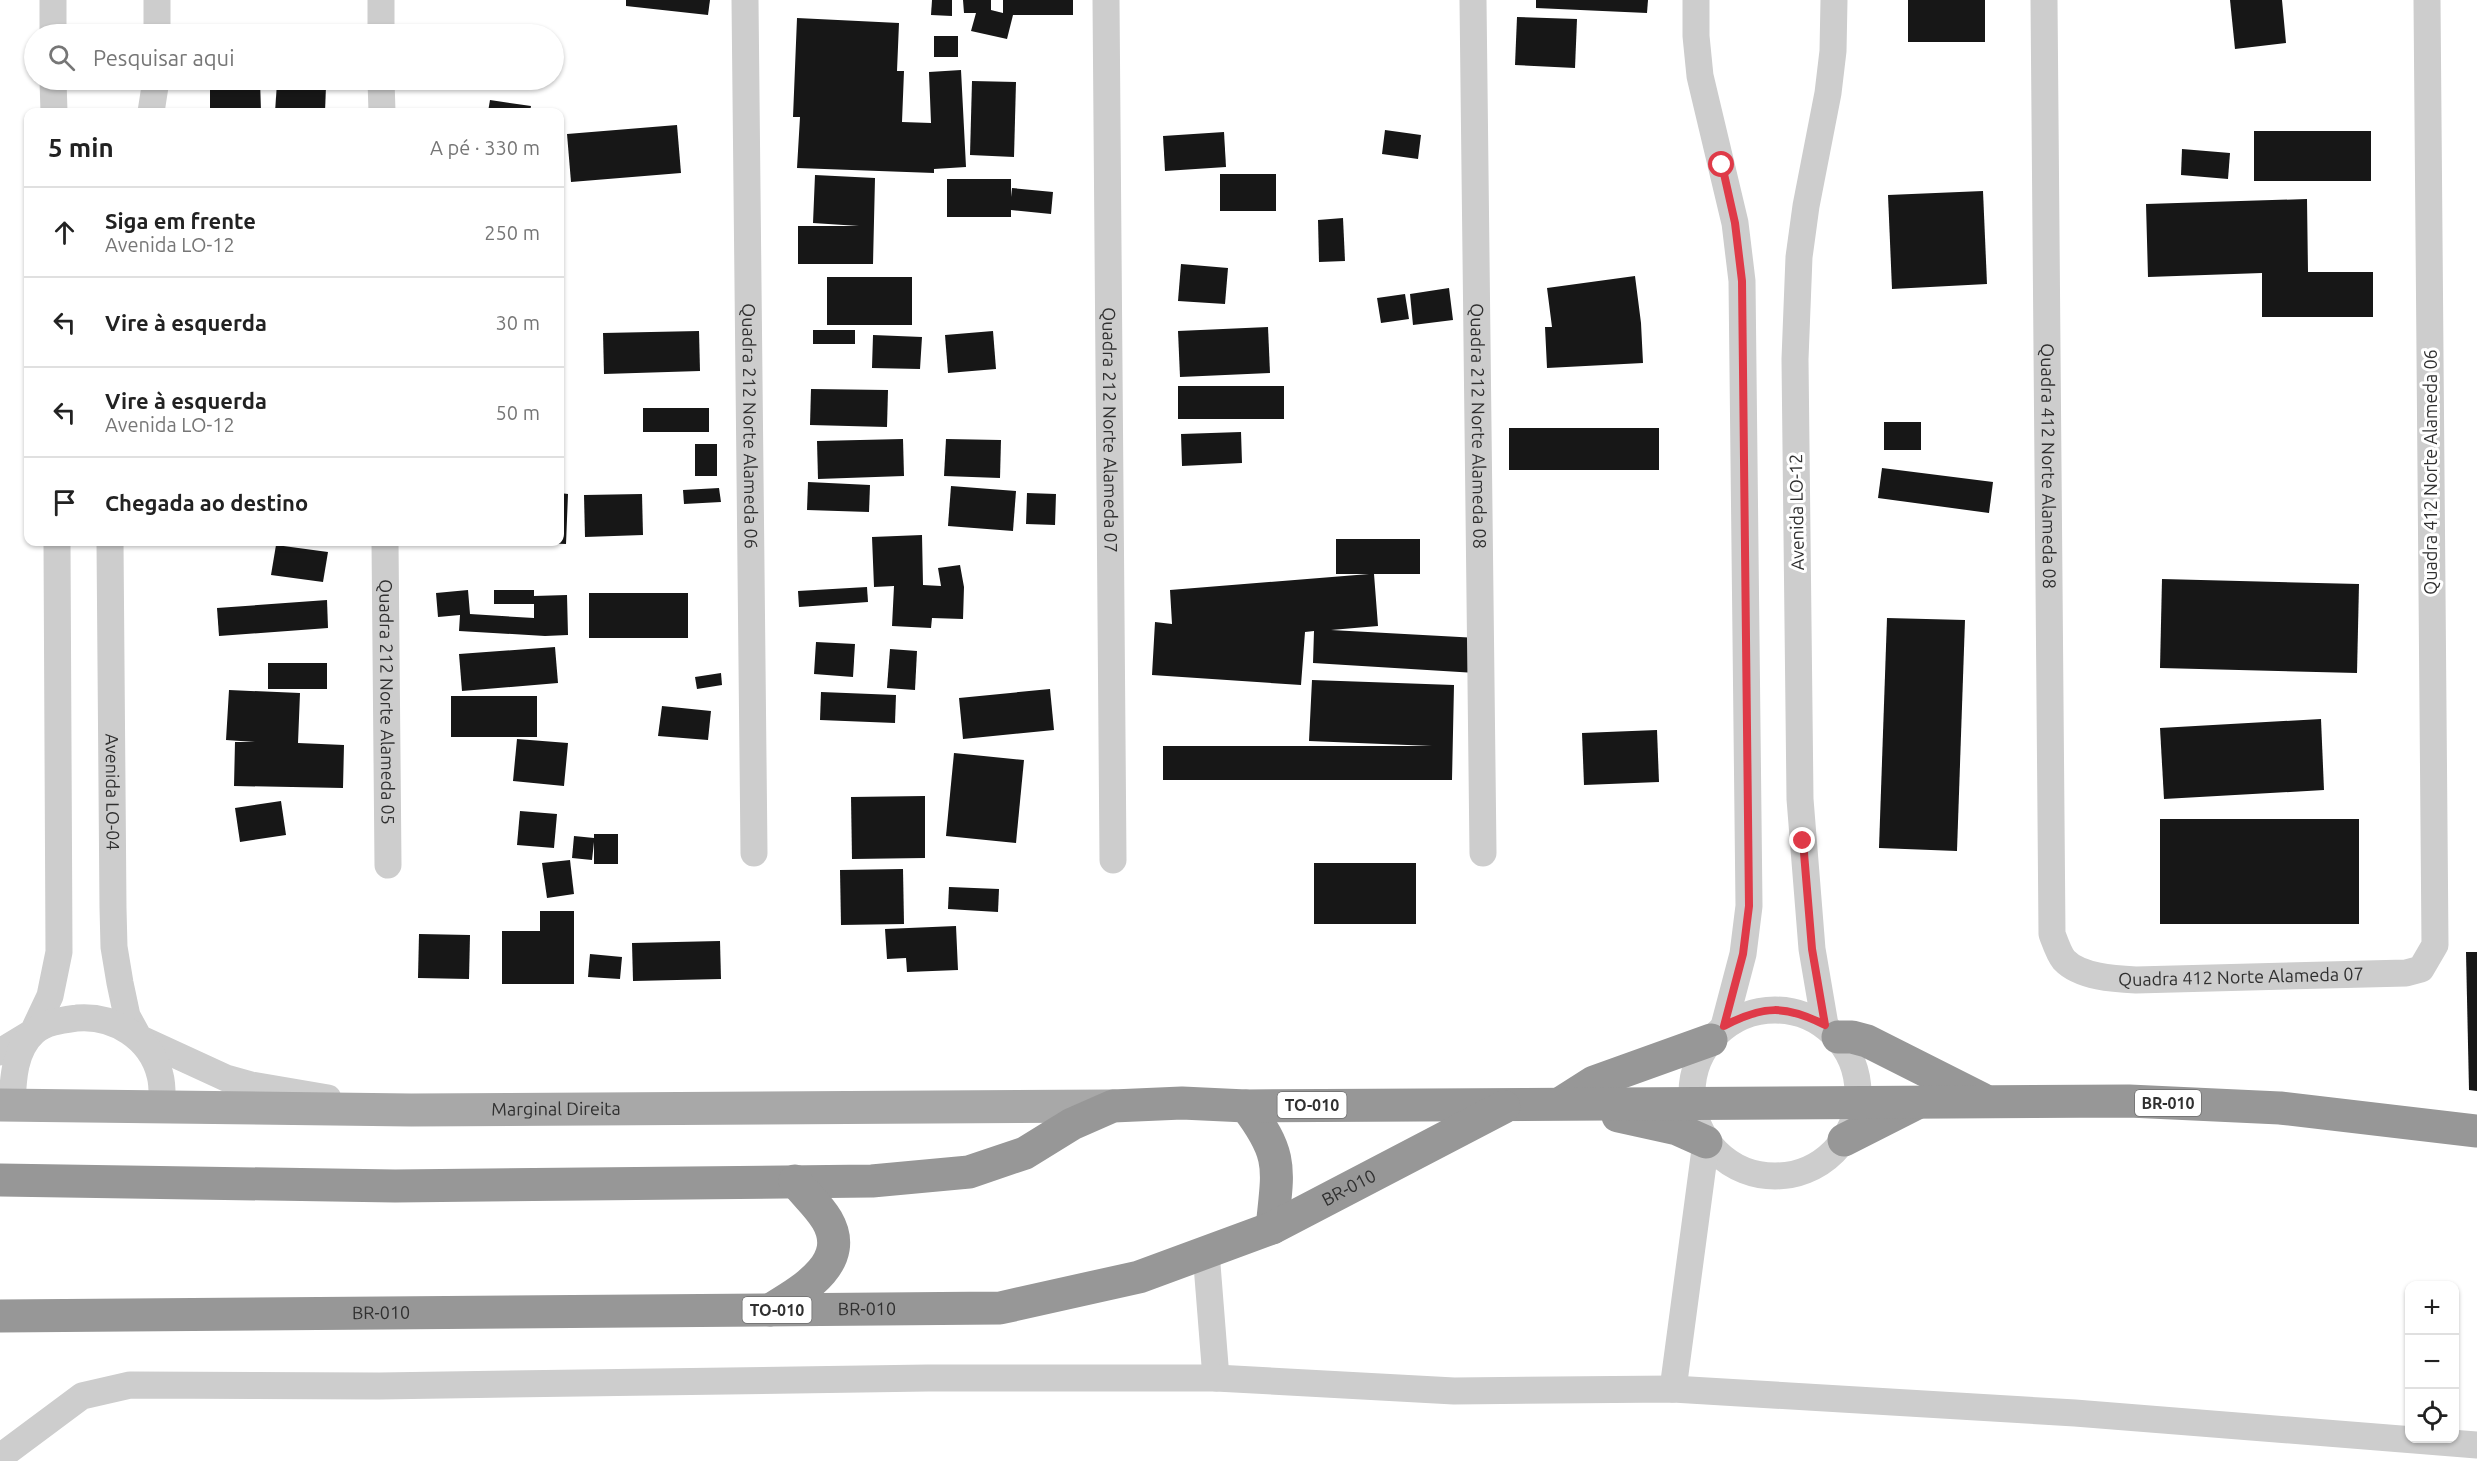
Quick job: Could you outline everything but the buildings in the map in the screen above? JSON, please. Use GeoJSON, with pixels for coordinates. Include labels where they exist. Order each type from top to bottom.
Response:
{"type":"FeatureCollection","features":[{"type":"Feature","properties":{"kind":"highway"},"geometry":{"type":"LineString","coordinates":[[1831,1031],[1867,1041],[1987,1101]]}},
{"type":"Feature","properties":{"kind":"highway"},"geometry":{"type":"LineString","coordinates":[[1570,1103],[1594,1082],[1718,1033]]}},
{"type":"Feature","properties":{"kind":"highway"},"geometry":{"type":"LineString","coordinates":[[1844,1140],[1920,1101]]}},
{"type":"Feature","properties":{"kind":"highway","name":"BR-010"},"geometry":{"type":"LineString","coordinates":[[1858,1102],[2129,1101],[2280,1108],[2477,1131]]}},
{"type":"Feature","properties":{"kind":"highway","name":"TO-010"},"geometry":{"type":"LineString","coordinates":[[0,1180],[395,1186],[872,1181],[969,1172],[1026,1153],[1072,1124],[1113,1106],[1182,1103],[1246,1106],[1858,1102]]}},
{"type":"Feature","properties":{"kind":"highway"},"geometry":{"type":"LineString","coordinates":[[1570,1103],[1677,1129],[1706,1142]]}},
{"type":"Feature","properties":{"kind":"highway","name":"BR-010"},"geometry":{"type":"LineString","coordinates":[[0,1316],[1000,1308],[1139,1277],[1272,1228],[1511,1104]]}},
{"type":"Feature","properties":{"kind":"highway"},"geometry":{"type":"LineString","coordinates":[[1246,1106],[1263,1129],[1274,1150],[1278,1173],[1272,1228]]}},
{"type":"Feature","properties":{"kind":"highway"},"geometry":{"type":"LineString","coordinates":[[770,1310],[802,1290],[817,1277],[832,1258],[835,1248],[827,1220],[795,1181]]}},
{"type":"Feature","properties":{"kind":"main road","name":"Marginal Direita"},"geometry":{"type":"LineString","coordinates":[[6,1105],[411,1110],[1113,1106]]}},
{"type":"Feature","properties":{"kind":"street"},"geometry":{"type":"LineString","coordinates":[[53,0],[53,24]]}},
{"type":"Feature","properties":{"kind":"street"},"geometry":{"type":"LineString","coordinates":[[157,0],[157,24]]}},
{"type":"Feature","properties":{"kind":"street"},"geometry":{"type":"LineString","coordinates":[[381,0],[381,24]]}},
{"type":"Feature","properties":{"kind":"street","name":"Quadra 212 Norte Alameda 06"},"geometry":{"type":"LineString","coordinates":[[745,0],[754,853]]}},
{"type":"Feature","properties":{"kind":"street","name":"Quadra 212 Norte Alameda 07"},"geometry":{"type":"LineString","coordinates":[[1106,0],[1113,860]]}},
{"type":"Feature","properties":{"kind":"street","name":"Quadra 212 Norte Alameda 08"},"geometry":{"type":"LineString","coordinates":[[1473,0],[1484,853]]}},
{"type":"Feature","properties":{"kind":"street"},"geometry":{"type":"LineString","coordinates":[[1673,1389],[1706,1142],[1693,1102],[1693,1080],[1699,1059],[1718,1033],[1743,954],[1749,906],[1742,281],[1735,223],[1700,76],[1696,36],[1696,0]]}},
{"type":"Feature","properties":{"kind":"street","name":"Avenida LO-12"},"geometry":{"type":"LineString","coordinates":[[1834,0],[1833,51],[1828,93],[1806,206],[1799,257],[1795,359],[1800,799],[1812,949],[1831,1031],[1850,1056],[1858,1079],[1858,1102]]}},
{"type":"Feature","properties":{"kind":"street","name":"Quadra 412 Norte Alameda 08"},"geometry":{"type":"LineString","coordinates":[[2044,0],[2052,934]]}},
{"type":"Feature","properties":{"kind":"street","name":"Quadra 412 Norte Alameda 06"},"geometry":{"type":"LineString","coordinates":[[2427,0],[2435,945]]}},
{"type":"Feature","properties":{"kind":"street"},"geometry":{"type":"LineString","coordinates":[[53,90],[54,108]]}},
{"type":"Feature","properties":{"kind":"street"},"geometry":{"type":"LineString","coordinates":[[152,108],[154,90]]}},
{"type":"Feature","properties":{"kind":"street"},"geometry":{"type":"LineString","coordinates":[[381,90],[382,108]]}},
{"type":"Feature","properties":{"kind":"street"},"geometry":{"type":"LineString","coordinates":[[6,1105],[14,1069],[50,996],[60,937],[57,546]]}},
{"type":"Feature","properties":{"kind":"street","name":"Avenida LO-04"},"geometry":{"type":"LineString","coordinates":[[110,546],[116,958],[127,1016],[158,1069],[162,1083],[162,1107]]}},
{"type":"Feature","properties":{"kind":"street","name":"Quadra 212 Norte Alameda 05"},"geometry":{"type":"LineString","coordinates":[[385,546],[388,865]]}},
{"type":"Feature","properties":{"kind":"street","name":"Quadra 412 Norte Alameda 07"},"geometry":{"type":"LineString","coordinates":[[2052,934],[2064,960],[2082,970],[2103,978],[2136,980],[2406,973],[2421,969],[2435,945]]}},
{"type":"Feature","properties":{"kind":"street"},"geometry":{"type":"LineString","coordinates":[[1718,1033],[1748,1014],[1775,1009],[1801,1013],[1831,1031]]}},
{"type":"Feature","properties":{"kind":"street"},"geometry":{"type":"LineString","coordinates":[[0,1052],[33,1032],[58,1021],[92,1018],[119,1026],[139,1038],[226,1078],[251,1085],[411,1110]]}},
{"type":"Feature","properties":{"kind":"street"},"geometry":{"type":"LineString","coordinates":[[1706,1142],[1737,1167],[1762,1175],[1789,1175],[1814,1167],[1831,1155],[1844,1140],[1854,1122],[1858,1102]]}},
{"type":"Feature","properties":{"kind":"street"},"geometry":{"type":"LineString","coordinates":[[1206,1252],[1216,1378]]}},
{"type":"Feature","properties":{"kind":"street"},"geometry":{"type":"LineString","coordinates":[[0,1457],[82,1396],[130,1385],[379,1386],[928,1378],[1216,1378],[1454,1391],[1673,1389],[2075,1413],[2477,1445]]}},
{"type":"Feature","properties":{"kind":"route"},"geometry":{"type":"LineString","coordinates":[[1722,165],[1735,223],[1742,281],[1749,906],[1743,954],[1724,1026],[1748,1014],[1775,1009],[1801,1013],[1825,1025],[1812,949],[1803,841]]}}]}
